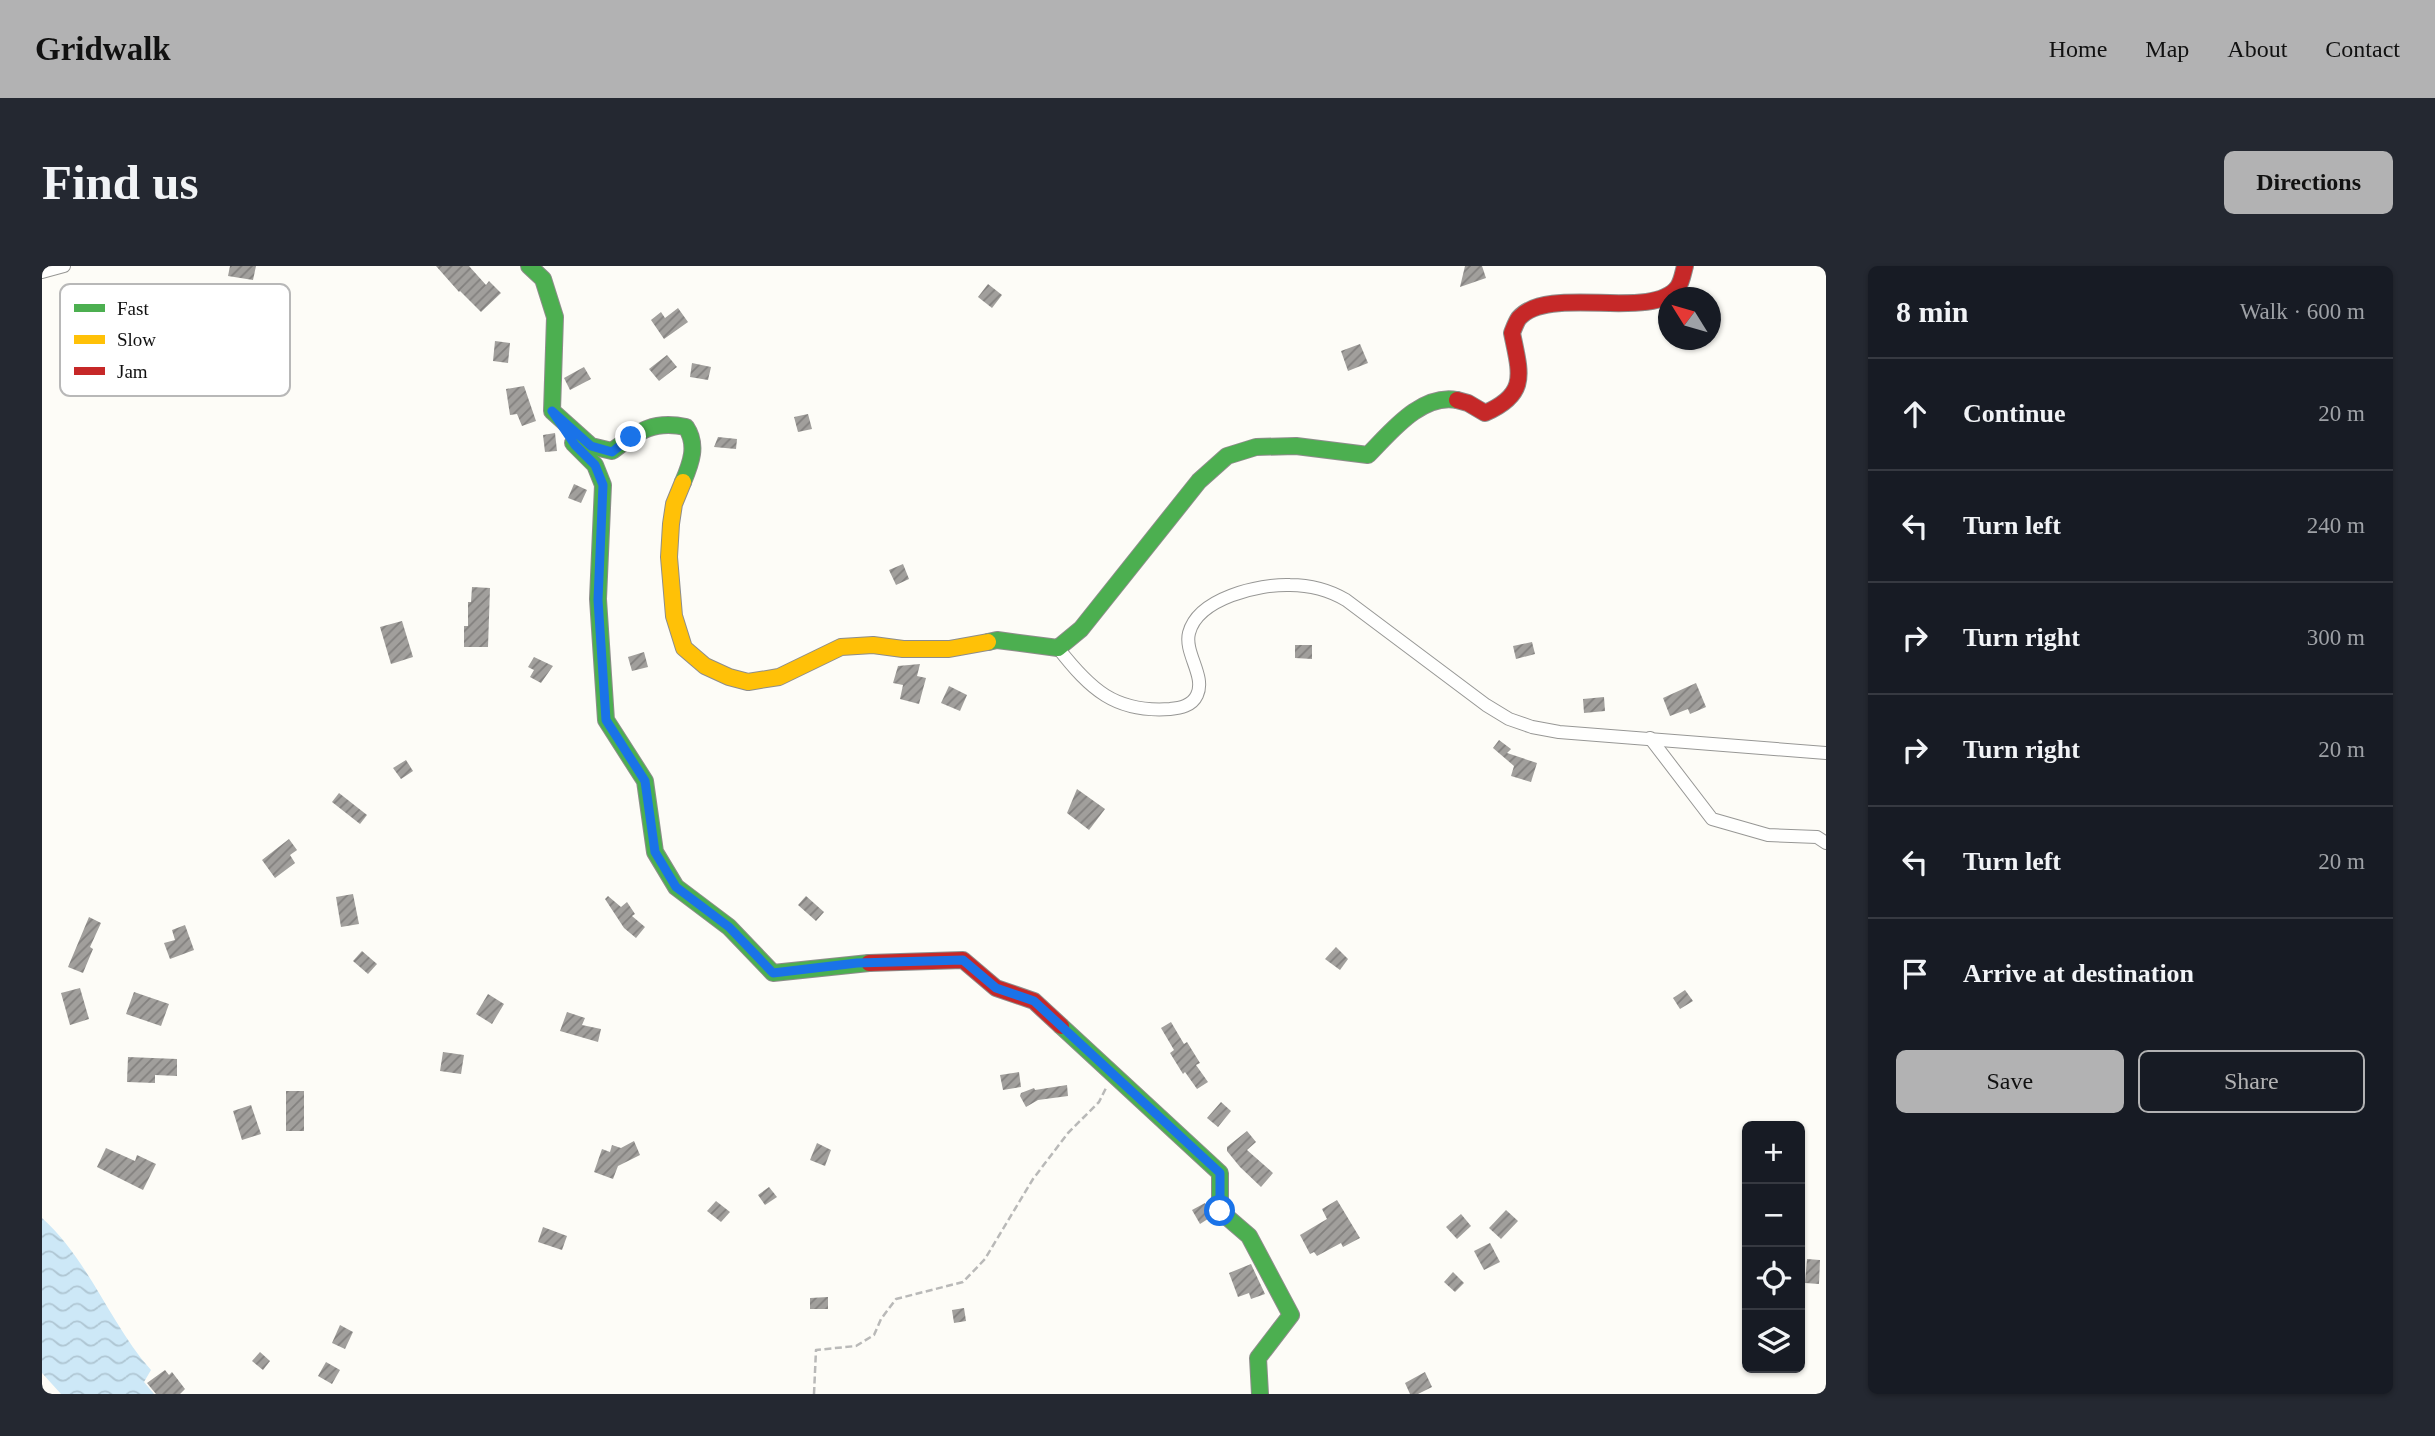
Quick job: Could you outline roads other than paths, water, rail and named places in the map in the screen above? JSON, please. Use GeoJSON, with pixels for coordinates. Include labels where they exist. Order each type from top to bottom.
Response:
{"type":"FeatureCollection","features":[{"type":"Feature","properties":{"kind":"street"},"geometry":{"type":"LineString","coordinates":[[42,272],[64,266]]}},
{"type":"Feature","properties":{"kind":"street"},"geometry":{"type":"LineString","coordinates":[[528,266],[544,279],[555,317],[552,411],[575,445],[595,465],[603,485],[598,600],[606,720],[645,781],[655,852],[676,887],[729,927],[773,973],[857,963],[963,960],[996,988],[1034,1001],[1220,1173],[1220,1211],[1249,1236],[1291,1315],[1258,1358],[1260,1394]]}},
{"type":"Feature","properties":{"kind":"street"},"geometry":{"type":"LineString","coordinates":[[1058,649],[1081,629],[1199,481],[1227,456],[1256,447],[1296,446],[1368,455],[1409,414],[1425,405],[1455,400],[1465,402],[1485,413],[1496,410],[1517,391],[1520,375],[1512,333],[1522,315],[1543,307],[1566,304],[1661,299],[1677,289],[1685,266]]}},
{"type":"Feature","properties":{"kind":"street"},"geometry":{"type":"LineString","coordinates":[[552,411],[591,446],[612,452],[652,424],[670,422],[686,426],[692,436],[693,450],[690,466],[674,504],[669,557],[674,616],[684,648],[705,666],[729,677],[748,682],[779,677],[841,647],[873,645],[949,649],[997,640],[1058,649],[1078,673],[1104,696],[1132,707],[1176,709],[1192,703],[1198,693],[1199,684],[1188,642],[1189,631],[1198,615],[1217,602],[1245,592],[1288,585],[1336,594],[1486,705],[1509,719],[1532,727],[1559,732],[1826,753]]}},
{"type":"Feature","properties":{"kind":"street"},"geometry":{"type":"LineString","coordinates":[[1650,738],[1712,819],[1768,835],[1817,837],[1826,843]]}},
{"type":"Feature","properties":{"kind":"water"},"geometry":{"type":"Polygon","coordinates":[[[42,1218],[73,1253],[123,1333],[151,1370],[144,1382],[154,1394],[61,1394],[42,1373],[42,1218]]]}}]}
